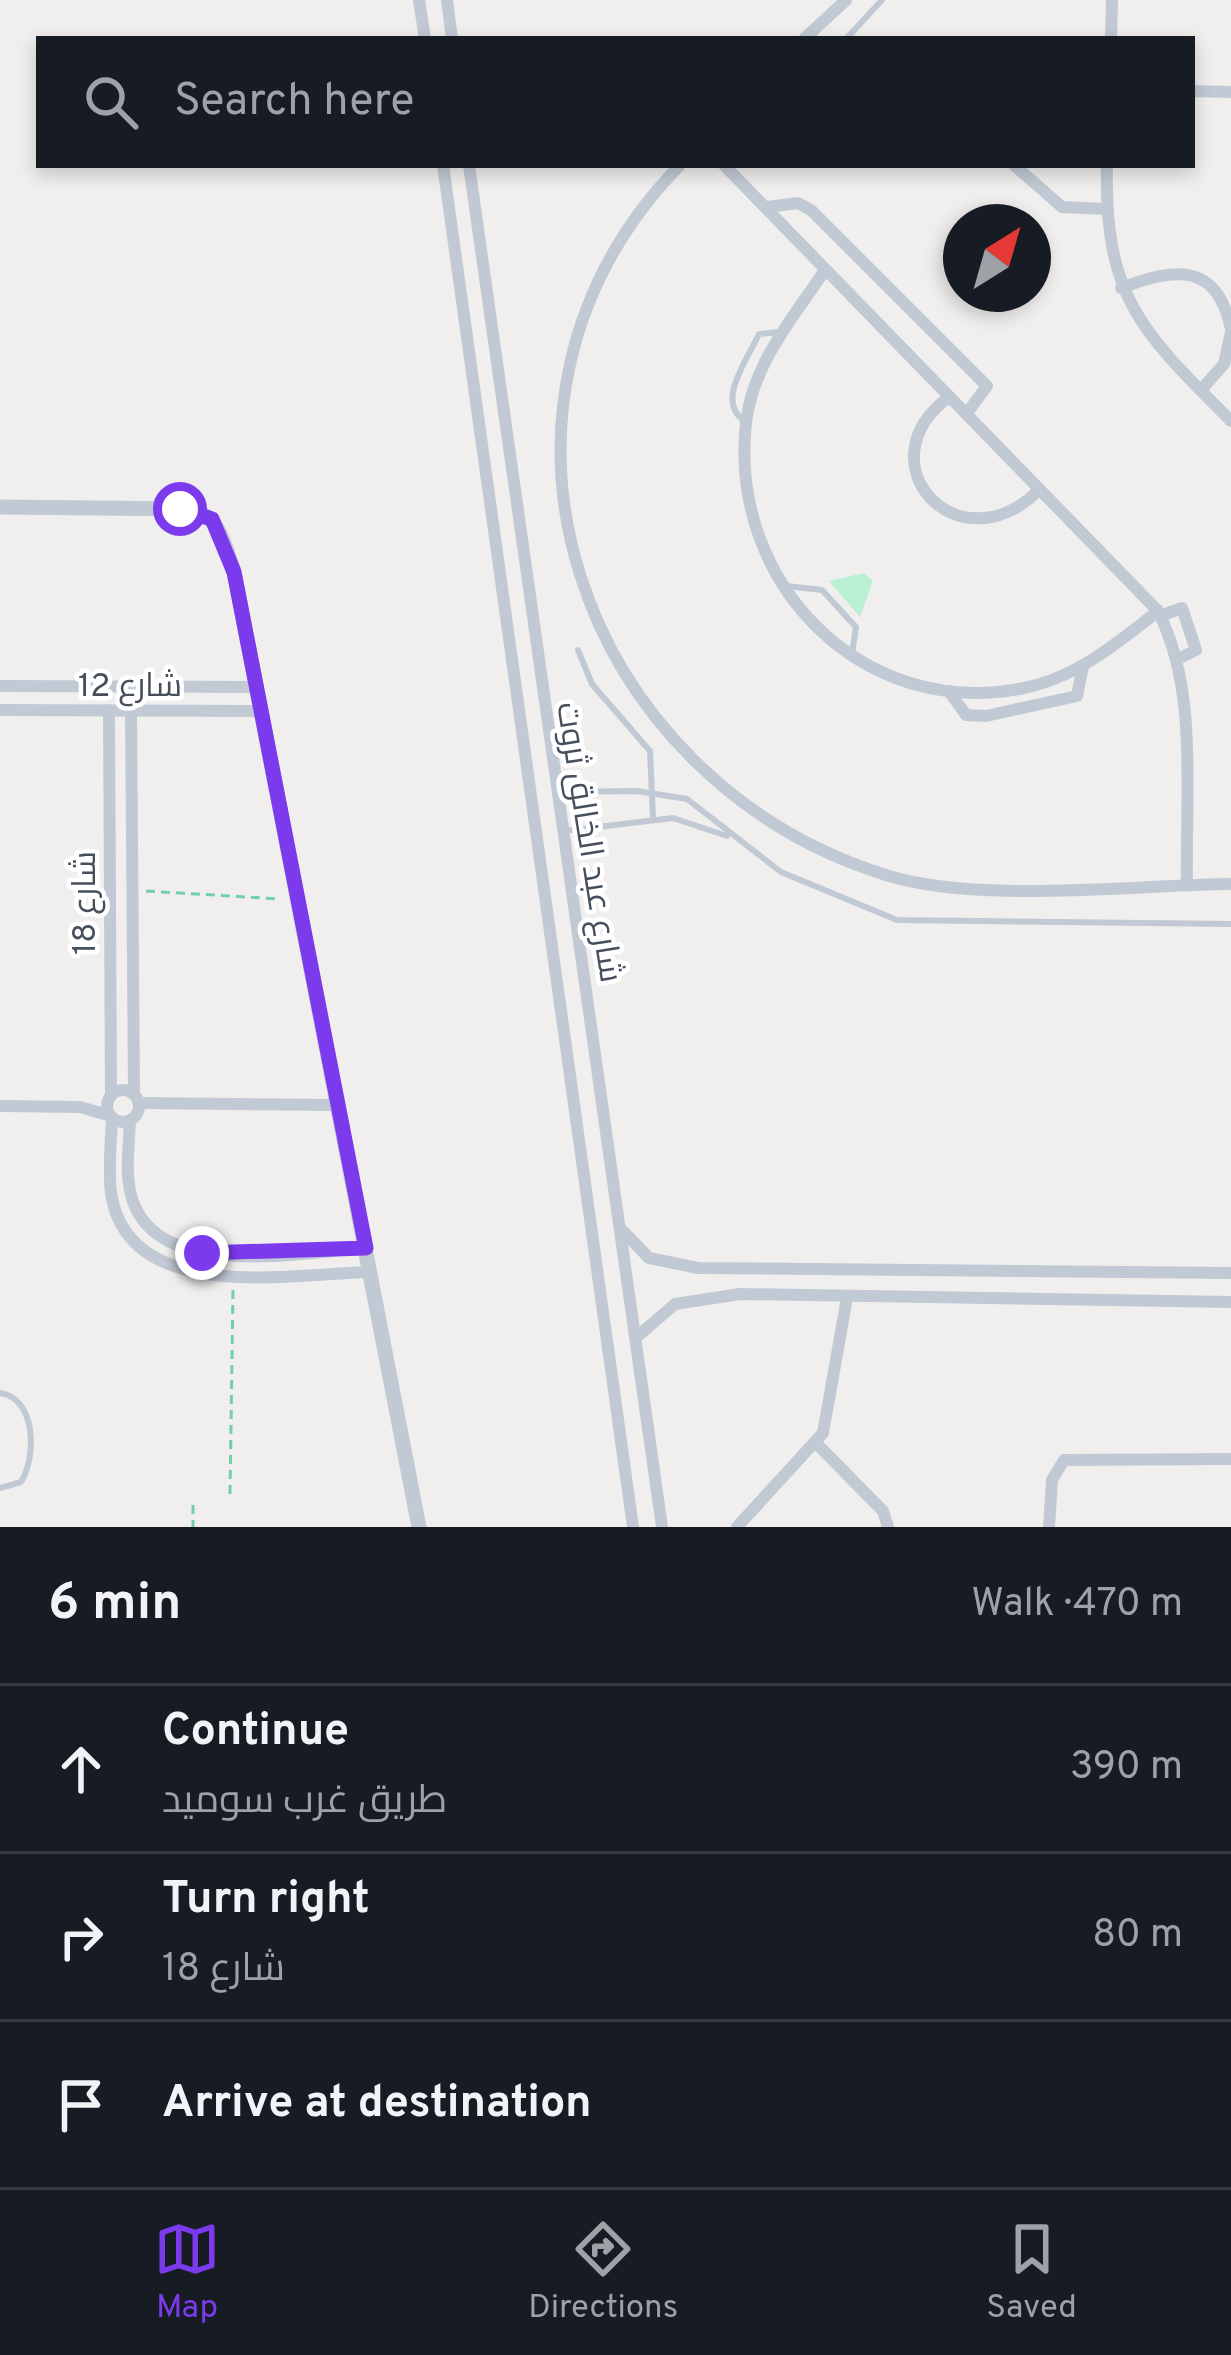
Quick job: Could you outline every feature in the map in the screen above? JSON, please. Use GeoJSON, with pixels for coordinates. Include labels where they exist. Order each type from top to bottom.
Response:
{"type":"FeatureCollection","features":[{"type":"Feature","properties":{"kind":"street"},"geometry":{"type":"LineString","coordinates":[[419,0],[424,36]]}},
{"type":"Feature","properties":{"kind":"street"},"geometry":{"type":"LineString","coordinates":[[447,0],[452,36]]}},
{"type":"Feature","properties":{"kind":"street"},"geometry":{"type":"LineString","coordinates":[[807,36],[846,0]]}},
{"type":"Feature","properties":{"kind":"street"},"geometry":{"type":"LineString","coordinates":[[1111,36],[1112,0]]}},
{"type":"Feature","properties":{"kind":"street"},"geometry":{"type":"LineString","coordinates":[[1195,91],[1231,92]]}},
{"type":"Feature","properties":{"kind":"street","name":"شارع عبد الخالق ثروت"},"geometry":{"type":"LineString","coordinates":[[443,168],[633,1527]]}},
{"type":"Feature","properties":{"kind":"street","name":"شارع عبد الخالق ثروت"},"geometry":{"type":"LineString","coordinates":[[470,168],[662,1527]]}},
{"type":"Feature","properties":{"kind":"street"},"geometry":{"type":"LineString","coordinates":[[677,168],[640,210],[592,290],[566,373],[558,430],[568,542],[603,636],[641,700],[677,742],[751,808],[828,854],[890,877],[953,889],[1231,884]]}},
{"type":"Feature","properties":{"kind":"street"},"geometry":{"type":"LineString","coordinates":[[727,168],[1159,614],[1178,659],[1186,885]]}},
{"type":"Feature","properties":{"kind":"street"},"geometry":{"type":"LineString","coordinates":[[1018,168],[1062,207],[1106,209]]}},
{"type":"Feature","properties":{"kind":"street"},"geometry":{"type":"LineString","coordinates":[[1107,168],[1106,209],[1121,288],[1144,329],[1231,421]]}},
{"type":"Feature","properties":{"kind":"street"},"geometry":{"type":"LineString","coordinates":[[767,207],[798,202],[811,210],[987,386],[967,413]]}},
{"type":"Feature","properties":{"kind":"street"},"geometry":{"type":"LineString","coordinates":[[825,270],[780,332],[746,422],[755,521],[784,586],[829,643],[852,658],[949,691],[983,694],[1029,687],[1083,666],[1159,614],[1182,608],[1196,650],[1178,659]]}},
{"type":"Feature","properties":{"kind":"street"},"geometry":{"type":"LineString","coordinates":[[1121,288],[1156,275],[1190,275],[1208,282],[1226,305],[1231,331],[1223,364],[1201,390]]}},
{"type":"Feature","properties":{"kind":"street"},"geometry":{"type":"LineString","coordinates":[[949,397],[930,411],[917,432],[913,455],[917,479],[931,500],[950,514],[992,520],[1019,509],[1038,491]]}},
{"type":"Feature","properties":{"kind":"street"},"geometry":{"type":"LineString","coordinates":[[0,507],[204,513],[220,533],[234,572],[419,1527]]}},
{"type":"Feature","properties":{"kind":"street"},"geometry":{"type":"LineString","coordinates":[[949,691],[966,715],[986,716],[1077,696],[1083,666]]}},
{"type":"Feature","properties":{"kind":"street","name":"شارع 12"},"geometry":{"type":"LineString","coordinates":[[0,686],[256,687]]}},
{"type":"Feature","properties":{"kind":"street","name":"شارع 12"},"geometry":{"type":"LineString","coordinates":[[0,710],[260,711]]}},
{"type":"Feature","properties":{"kind":"street","name":"شارع 18"},"geometry":{"type":"LineString","coordinates":[[109,710],[111,1117]]}},
{"type":"Feature","properties":{"kind":"street","name":"شارع 18"},"geometry":{"type":"LineString","coordinates":[[131,710],[137,1098]]}},
{"type":"Feature","properties":{"kind":"street"},"geometry":{"type":"LineString","coordinates":[[550,958],[581,952]]}},
{"type":"Feature","properties":{"kind":"street"},"geometry":{"type":"LineString","coordinates":[[80,1107],[120,1089],[137,1098],[336,1105]]}},
{"type":"Feature","properties":{"kind":"street"},"geometry":{"type":"LineString","coordinates":[[137,1098],[130,1121],[130,1193],[145,1223],[171,1244],[233,1256],[366,1248]]}},
{"type":"Feature","properties":{"kind":"street"},"geometry":{"type":"LineString","coordinates":[[0,1106],[80,1107],[130,1121]]}},
{"type":"Feature","properties":{"kind":"street"},"geometry":{"type":"LineString","coordinates":[[111,1117],[111,1194],[130,1236],[167,1266],[233,1276],[370,1272]]}},
{"type":"Feature","properties":{"kind":"street"},"geometry":{"type":"LineString","coordinates":[[622,1229],[636,1249],[668,1266],[1231,1273]]}},
{"type":"Feature","properties":{"kind":"street"},"geometry":{"type":"LineString","coordinates":[[739,1269],[740,1294]]}},
{"type":"Feature","properties":{"kind":"street"},"geometry":{"type":"LineString","coordinates":[[1113,1297],[1118,1269]]}},
{"type":"Feature","properties":{"kind":"street"},"geometry":{"type":"LineString","coordinates":[[638,1336],[675,1304],[740,1294],[1231,1302]]}},
{"type":"Feature","properties":{"kind":"street"},"geometry":{"type":"LineString","coordinates":[[737,1527],[817,1444],[832,1403],[847,1298]]}},
{"type":"Feature","properties":{"kind":"street"},"geometry":{"type":"LineString","coordinates":[[817,1444],[883,1511],[888,1527]]}},
{"type":"Feature","properties":{"kind":"street"},"geometry":{"type":"LineString","coordinates":[[1049,1527],[1052,1480],[1064,1460],[1231,1459]]}},
{"type":"Feature","properties":{"kind":"lane"},"geometry":{"type":"LineString","coordinates":[[849,36],[882,0]]}},
{"type":"Feature","properties":{"kind":"lane"},"geometry":{"type":"LineString","coordinates":[[746,422],[734,413],[730,396],[759,334],[780,332]]}},
{"type":"Feature","properties":{"kind":"lane"},"geometry":{"type":"LineString","coordinates":[[784,586],[822,590],[856,627],[852,658]]}},
{"type":"Feature","properties":{"kind":"lane"},"geometry":{"type":"LineString","coordinates":[[578,650],[592,683],[650,751],[653,818]]}},
{"type":"Feature","properties":{"kind":"lane"},"geometry":{"type":"LineString","coordinates":[[558,792],[654,792],[687,799],[730,837],[781,872],[846,903],[897,920],[1231,924]]}},
{"type":"Feature","properties":{"kind":"lane"},"geometry":{"type":"LineString","coordinates":[[564,831],[673,818],[730,837]]}},
{"type":"Feature","properties":{"kind":"lane"},"geometry":{"type":"LineString","coordinates":[[0,1393],[14,1396],[26,1409],[28,1460],[21,1482],[0,1488]]}},
{"type":"Feature","properties":{"kind":"path"},"geometry":{"type":"LineString","coordinates":[[133,890],[297,900]]}},
{"type":"Feature","properties":{"kind":"path"},"geometry":{"type":"LineString","coordinates":[[230,1494],[233,1276]]}},
{"type":"Feature","properties":{"kind":"path"},"geometry":{"type":"LineString","coordinates":[[193,1505],[193,1527]]}},
{"type":"Feature","properties":{"kind":"green space"},"geometry":{"type":"Polygon","coordinates":[[[864,573],[873,581],[860,617],[829,581],[864,573]]]}},
{"type":"Feature","properties":{"kind":"route"},"geometry":{"type":"LineString","coordinates":[[180,509],[193,509],[212,519],[234,572],[366,1248],[233,1256],[202,1253]]}}]}
